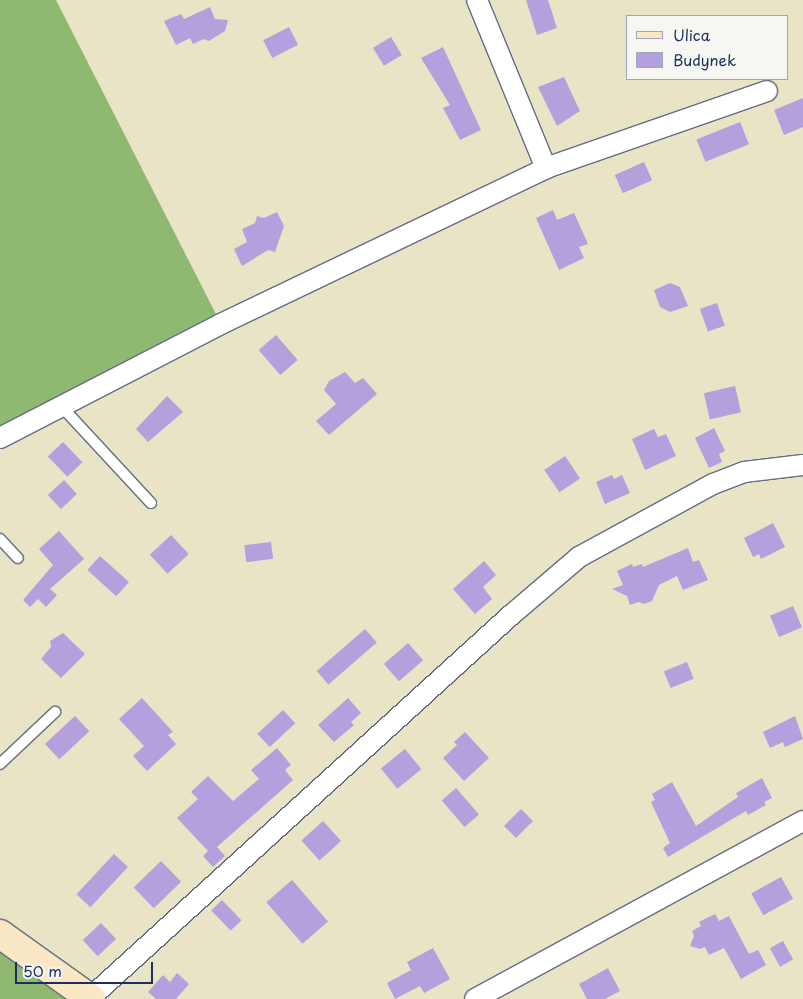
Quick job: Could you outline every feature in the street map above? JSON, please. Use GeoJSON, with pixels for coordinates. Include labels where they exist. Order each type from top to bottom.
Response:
{"type":"FeatureCollection","features":[{"type":"Feature","properties":{"kind":"street"},"geometry":{"type":"LineString","coordinates":[[477,0],[546,168]]}},
{"type":"Feature","properties":{"kind":"street"},"geometry":{"type":"LineString","coordinates":[[0,438],[222,324],[546,168],[767,91]]}},
{"type":"Feature","properties":{"kind":"street"},"geometry":{"type":"LineString","coordinates":[[0,934],[90,999],[579,557],[713,484],[744,472],[803,465]]}},
{"type":"Feature","properties":{"kind":"street"},"geometry":{"type":"LineString","coordinates":[[476,999],[803,821]]}},
{"type":"Feature","properties":{"kind":"lane"},"geometry":{"type":"LineString","coordinates":[[62,407],[152,503]]}},
{"type":"Feature","properties":{"kind":"lane"},"geometry":{"type":"LineString","coordinates":[[0,539],[18,558]]}},
{"type":"Feature","properties":{"kind":"lane"},"geometry":{"type":"LineString","coordinates":[[0,764],[55,712]]}},
{"type":"Feature","properties":{"kind":"green space"},"geometry":{"type":"Polygon","coordinates":[[[0,0],[56,0],[221,324],[0,433],[0,0]]]}},
{"type":"Feature","properties":{"kind":"green space"},"geometry":{"type":"Polygon","coordinates":[[[0,939],[91,999],[0,999],[0,939]]]}},
{"type":"Feature","properties":{"kind":"building"},"geometry":{"type":"Polygon","coordinates":[[[526,0],[548,0],[557,28],[537,35],[526,0]]]}},
{"type":"Feature","properties":{"kind":"building"},"geometry":{"type":"Polygon","coordinates":[[[210,7],[215,19],[228,20],[225,31],[209,41],[204,39],[193,44],[190,38],[176,45],[164,21],[181,14],[184,19],[210,7]]]}},
{"type":"Feature","properties":{"kind":"building"},"geometry":{"type":"Polygon","coordinates":[[[289,27],[298,45],[272,58],[263,40],[289,27]]]}},
{"type":"Feature","properties":{"kind":"building"},"geometry":{"type":"Polygon","coordinates":[[[391,37],[402,55],[384,66],[373,48],[391,37]]]}},
{"type":"Feature","properties":{"kind":"building"},"geometry":{"type":"Polygon","coordinates":[[[443,47],[481,130],[460,140],[443,108],[450,105],[421,58],[443,47]]]}},
{"type":"Feature","properties":{"kind":"building"},"geometry":{"type":"Polygon","coordinates":[[[564,77],[580,111],[557,126],[538,87],[564,77]]]}},
{"type":"Feature","properties":{"kind":"building"},"geometry":{"type":"Polygon","coordinates":[[[803,98],[803,127],[784,135],[774,110],[803,98]]]}},
{"type":"Feature","properties":{"kind":"building"},"geometry":{"type":"Polygon","coordinates":[[[740,122],[749,144],[705,162],[696,140],[740,122]]]}},
{"type":"Feature","properties":{"kind":"building"},"geometry":{"type":"Polygon","coordinates":[[[644,162],[652,180],[623,193],[615,175],[644,162]]]}},
{"type":"Feature","properties":{"kind":"building"},"geometry":{"type":"Polygon","coordinates":[[[553,210],[557,220],[574,213],[588,244],[579,247],[584,258],[559,270],[536,218],[553,210]]]}},
{"type":"Feature","properties":{"kind":"building"},"geometry":{"type":"Polygon","coordinates":[[[277,212],[284,226],[275,252],[268,250],[242,266],[234,249],[247,242],[242,229],[255,223],[257,216],[264,218],[277,212]]]}},
{"type":"Feature","properties":{"kind":"building"},"geometry":{"type":"Polygon","coordinates":[[[670,283],[680,287],[688,306],[670,312],[660,307],[654,290],[670,283]]]}},
{"type":"Feature","properties":{"kind":"building"},"geometry":{"type":"Polygon","coordinates":[[[717,303],[725,326],[708,332],[700,309],[717,303]]]}},
{"type":"Feature","properties":{"kind":"building"},"geometry":{"type":"Polygon","coordinates":[[[276,335],[298,360],[280,375],[259,350],[276,335]]]}},
{"type":"Feature","properties":{"kind":"building"},"geometry":{"type":"Polygon","coordinates":[[[345,372],[355,383],[363,378],[377,394],[329,435],[316,421],[336,404],[324,390],[329,381],[345,372]]]}},
{"type":"Feature","properties":{"kind":"building"},"geometry":{"type":"Polygon","coordinates":[[[735,386],[741,412],[710,420],[704,393],[735,386]]]}},
{"type":"Feature","properties":{"kind":"building"},"geometry":{"type":"Polygon","coordinates":[[[167,396],[183,412],[148,442],[136,429],[167,396]]]}},
{"type":"Feature","properties":{"kind":"building"},"geometry":{"type":"Polygon","coordinates":[[[714,428],[725,451],[719,454],[722,462],[709,468],[695,438],[714,428]]]}},
{"type":"Feature","properties":{"kind":"building"},"geometry":{"type":"Polygon","coordinates":[[[654,429],[658,437],[666,434],[676,456],[645,470],[632,439],[654,429]]]}},
{"type":"Feature","properties":{"kind":"building"},"geometry":{"type":"Polygon","coordinates":[[[63,442],[82,462],[67,477],[48,457],[63,442]]]}},
{"type":"Feature","properties":{"kind":"building"},"geometry":{"type":"Polygon","coordinates":[[[565,456],[580,478],[559,492],[544,470],[565,456]]]}},
{"type":"Feature","properties":{"kind":"building"},"geometry":{"type":"Polygon","coordinates":[[[612,475],[614,479],[622,475],[630,493],[605,504],[596,482],[612,475]]]}},
{"type":"Feature","properties":{"kind":"building"},"geometry":{"type":"Polygon","coordinates":[[[64,480],[77,494],[61,509],[48,495],[64,480]]]}},
{"type":"Feature","properties":{"kind":"building"},"geometry":{"type":"Polygon","coordinates":[[[773,523],[785,547],[761,559],[759,554],[753,557],[744,538],[773,523]]]}},
{"type":"Feature","properties":{"kind":"building"},"geometry":{"type":"Polygon","coordinates":[[[59,531],[84,559],[50,589],[57,595],[46,607],[38,599],[30,607],[23,600],[53,565],[39,549],[59,531]]]}},
{"type":"Feature","properties":{"kind":"building"},"geometry":{"type":"Polygon","coordinates":[[[171,535],[189,554],[168,574],[150,555],[171,535]]]}},
{"type":"Feature","properties":{"kind":"building"},"geometry":{"type":"Polygon","coordinates":[[[271,542],[273,559],[246,562],[244,545],[271,542]]]}},
{"type":"Feature","properties":{"kind":"building"},"geometry":{"type":"Polygon","coordinates":[[[688,548],[693,562],[699,560],[708,580],[683,590],[677,576],[659,585],[652,601],[644,604],[639,602],[630,605],[627,596],[612,589],[623,585],[617,571],[632,564],[633,567],[642,564],[643,567],[688,548]]]}},
{"type":"Feature","properties":{"kind":"building"},"geometry":{"type":"Polygon","coordinates":[[[100,556],[129,582],[116,596],[87,570],[100,556]]]}},
{"type":"Feature","properties":{"kind":"building"},"geometry":{"type":"Polygon","coordinates":[[[484,561],[496,575],[483,587],[492,599],[475,614],[453,589],[484,561]]]}},
{"type":"Feature","properties":{"kind":"building"},"geometry":{"type":"Polygon","coordinates":[[[793,606],[802,627],[779,637],[770,616],[793,606]]]}},
{"type":"Feature","properties":{"kind":"building"},"geometry":{"type":"Polygon","coordinates":[[[365,629],[377,643],[329,685],[317,671],[365,629]]]}},
{"type":"Feature","properties":{"kind":"building"},"geometry":{"type":"Polygon","coordinates":[[[63,633],[85,654],[61,678],[41,659],[51,647],[50,641],[63,633]]]}},
{"type":"Feature","properties":{"kind":"building"},"geometry":{"type":"Polygon","coordinates":[[[408,643],[423,660],[399,681],[384,664],[408,643]]]}},
{"type":"Feature","properties":{"kind":"building"},"geometry":{"type":"Polygon","coordinates":[[[687,662],[694,679],[671,688],[664,671],[687,662]]]}},
{"type":"Feature","properties":{"kind":"building"},"geometry":{"type":"Polygon","coordinates":[[[142,698],[173,732],[168,735],[176,744],[147,771],[133,756],[144,746],[119,719],[142,698]]]}},
{"type":"Feature","properties":{"kind":"building"},"geometry":{"type":"Polygon","coordinates":[[[348,698],[361,713],[351,722],[354,725],[334,742],[318,725],[348,698]]]}},
{"type":"Feature","properties":{"kind":"building"},"geometry":{"type":"Polygon","coordinates":[[[283,710],[295,723],[270,747],[257,734],[283,710]]]}},
{"type":"Feature","properties":{"kind":"building"},"geometry":{"type":"Polygon","coordinates":[[[75,716],[89,731],[59,759],[45,744],[75,716]]]}},
{"type":"Feature","properties":{"kind":"building"},"geometry":{"type":"Polygon","coordinates":[[[795,716],[803,739],[785,747],[783,742],[770,748],[763,732],[795,716]]]}},
{"type":"Feature","properties":{"kind":"building"},"geometry":{"type":"Polygon","coordinates":[[[465,732],[489,758],[464,781],[443,758],[457,745],[454,742],[465,732]]]}},
{"type":"Feature","properties":{"kind":"building"},"geometry":{"type":"Polygon","coordinates":[[[277,748],[291,765],[285,770],[293,780],[217,847],[225,856],[213,867],[203,856],[208,851],[177,818],[198,799],[191,792],[208,776],[233,801],[259,779],[251,770],[277,748]]]}},
{"type":"Feature","properties":{"kind":"building"},"geometry":{"type":"Polygon","coordinates":[[[405,749],[421,769],[397,789],[381,769],[405,749]]]}},
{"type":"Feature","properties":{"kind":"building"},"geometry":{"type":"Polygon","coordinates":[[[762,778],[772,798],[764,802],[766,805],[748,815],[746,811],[668,857],[663,848],[670,843],[651,802],[655,800],[652,794],[672,782],[696,826],[738,797],[736,793],[762,778]]]}},
{"type":"Feature","properties":{"kind":"building"},"geometry":{"type":"Polygon","coordinates":[[[456,788],[479,814],[465,827],[442,800],[456,788]]]}},
{"type":"Feature","properties":{"kind":"building"},"geometry":{"type":"Polygon","coordinates":[[[521,809],[533,821],[516,838],[504,826],[521,809]]]}},
{"type":"Feature","properties":{"kind":"building"},"geometry":{"type":"Polygon","coordinates":[[[323,821],[341,841],[320,860],[301,840],[323,821]]]}},
{"type":"Feature","properties":{"kind":"building"},"geometry":{"type":"Polygon","coordinates":[[[114,854],[128,867],[90,907],[76,894],[114,854]]]}},
{"type":"Feature","properties":{"kind":"building"},"geometry":{"type":"Polygon","coordinates":[[[161,861],[181,882],[154,908],[134,887],[161,861]]]}},
{"type":"Feature","properties":{"kind":"building"},"geometry":{"type":"Polygon","coordinates":[[[781,877],[793,899],[763,915],[751,893],[781,877]]]}},
{"type":"Feature","properties":{"kind":"building"},"geometry":{"type":"Polygon","coordinates":[[[292,880],[328,922],[302,944],[266,902],[292,880]]]}},
{"type":"Feature","properties":{"kind":"building"},"geometry":{"type":"Polygon","coordinates":[[[222,900],[241,920],[231,931],[211,910],[222,900]]]}},
{"type":"Feature","properties":{"kind":"building"},"geometry":{"type":"Polygon","coordinates":[[[715,914],[719,921],[729,916],[749,954],[758,950],[766,965],[741,979],[724,948],[709,955],[705,947],[700,949],[690,946],[694,936],[692,931],[701,926],[699,922],[715,914]]]}},
{"type":"Feature","properties":{"kind":"building"},"geometry":{"type":"Polygon","coordinates":[[[101,923],[116,939],[98,956],[83,940],[101,923]]]}},
{"type":"Feature","properties":{"kind":"building"},"geometry":{"type":"Polygon","coordinates":[[[783,941],[793,959],[780,967],[770,948],[783,941]]]}},
{"type":"Feature","properties":{"kind":"building"},"geometry":{"type":"Polygon","coordinates":[[[433,948],[450,979],[424,993],[420,986],[395,999],[387,983],[411,970],[407,962],[433,948]]]}},
{"type":"Feature","properties":{"kind":"building"},"geometry":{"type":"Polygon","coordinates":[[[608,968],[620,991],[605,999],[587,999],[579,984],[608,968]]]}},
{"type":"Feature","properties":{"kind":"building"},"geometry":{"type":"Polygon","coordinates":[[[177,973],[189,984],[176,999],[156,999],[148,992],[163,975],[170,982],[177,973]]]}}]}
